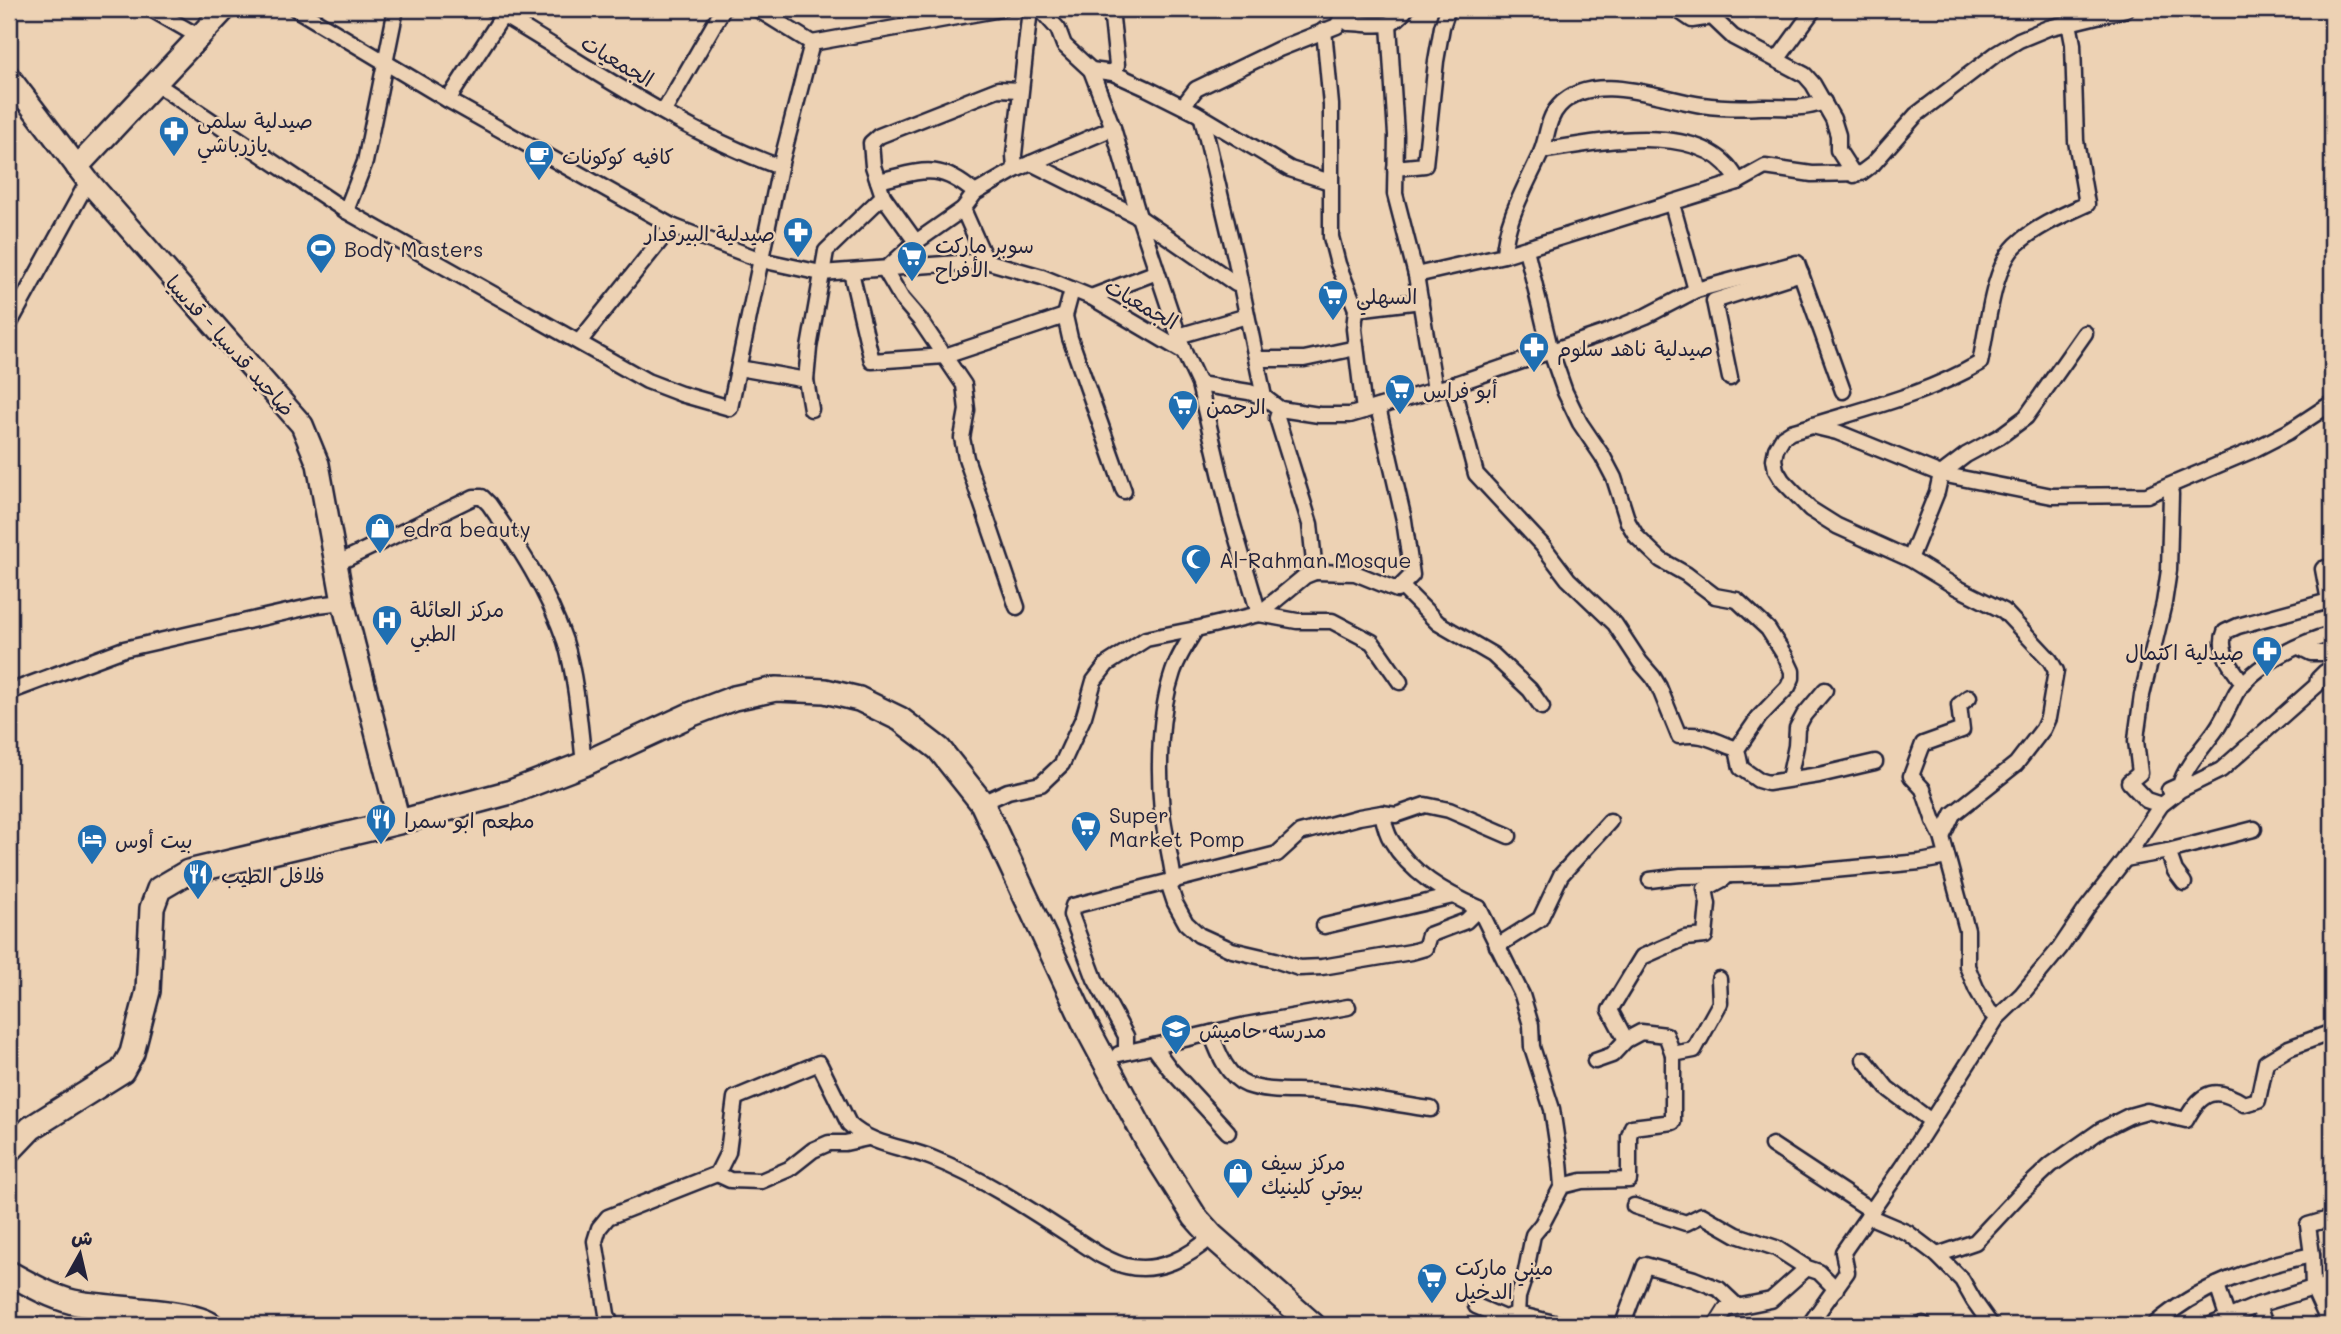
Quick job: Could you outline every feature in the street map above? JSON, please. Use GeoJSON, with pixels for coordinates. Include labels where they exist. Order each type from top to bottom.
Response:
{"type":"FeatureCollection","features":[{"type":"Feature","properties":{"kind":"main road"},"geometry":{"type":"LineString","coordinates":[[83,174],[155,83],[225,9]]}},
{"type":"Feature","properties":{"kind":"main road","name":"ضاحيد قدسيا - قدسيا"},"geometry":{"type":"LineString","coordinates":[[9,77],[83,174],[302,425],[318,464],[343,602],[399,822]]}},
{"type":"Feature","properties":{"kind":"main road"},"geometry":{"type":"LineString","coordinates":[[9,1150],[31,1128],[122,1071],[132,1053],[148,991],[152,908],[159,889],[188,872],[399,822],[511,792],[584,764],[692,714],[734,698],[776,690],[825,691],[859,699],[900,719],[939,749],[982,803],[1086,1026],[1116,1056],[1149,1144],[1195,1217],[1212,1236],[1313,1325]]}},
{"type":"Feature","properties":{"kind":"main road"},"geometry":{"type":"LineString","coordinates":[[9,1273],[40,1290],[73,1301],[182,1315],[211,1325]]}},
{"type":"Feature","properties":{"kind":"street"},"geometry":{"type":"LineString","coordinates":[[150,9],[198,36]]}},
{"type":"Feature","properties":{"kind":"street"},"geometry":{"type":"LineString","coordinates":[[296,9],[448,100],[672,226],[761,260],[821,273],[986,261],[964,209]]}},
{"type":"Feature","properties":{"kind":"street"},"geometry":{"type":"LineString","coordinates":[[346,211],[365,162],[396,9]]}},
{"type":"Feature","properties":{"kind":"street"},"geometry":{"type":"LineString","coordinates":[[664,111],[723,9]]}},
{"type":"Feature","properties":{"kind":"street"},"geometry":{"type":"LineString","coordinates":[[757,9],[812,43],[1001,9]]}},
{"type":"Feature","properties":{"kind":"street"},"geometry":{"type":"LineString","coordinates":[[1015,170],[1020,90],[1030,9]]}},
{"type":"Feature","properties":{"kind":"street"},"geometry":{"type":"LineString","coordinates":[[1040,9],[1058,29],[1064,45],[1091,70],[1113,73],[1183,106],[1290,169],[1330,182]]}},
{"type":"Feature","properties":{"kind":"street"},"geometry":{"type":"LineString","coordinates":[[1111,9],[1116,65],[1113,73]]}},
{"type":"Feature","properties":{"kind":"street"},"geometry":{"type":"LineString","coordinates":[[1344,11],[1349,23],[1373,26],[1389,24],[1406,9]]}},
{"type":"Feature","properties":{"kind":"street"},"geometry":{"type":"LineString","coordinates":[[1395,169],[1425,165],[1436,61],[1448,9]]}},
{"type":"Feature","properties":{"kind":"street"},"geometry":{"type":"LineString","coordinates":[[1676,9],[1692,20],[1715,13],[1733,37],[1805,75],[1824,102],[1838,135],[1838,150],[1854,174]]}},
{"type":"Feature","properties":{"kind":"street"},"geometry":{"type":"LineString","coordinates":[[1777,60],[1814,9]]}},
{"type":"Feature","properties":{"kind":"street"},"geometry":{"type":"LineString","coordinates":[[1416,275],[1526,249],[1672,204],[1738,182],[1765,167],[1812,174],[1854,174],[1867,170],[1916,115],[1996,54],[2019,40],[2048,28],[2123,9]]}},
{"type":"Feature","properties":{"kind":"street"},"geometry":{"type":"LineString","coordinates":[[448,100],[501,11]]}},
{"type":"Feature","properties":{"kind":"street","name":"الجمعيات"},"geometry":{"type":"LineString","coordinates":[[501,11],[664,111],[747,155],[780,167]]}},
{"type":"Feature","properties":{"kind":"street"},"geometry":{"type":"LineString","coordinates":[[1183,106],[1196,89],[1337,26],[1344,11]]}},
{"type":"Feature","properties":{"kind":"street"},"geometry":{"type":"LineString","coordinates":[[1942,837],[1953,814],[2016,764],[2043,729],[2048,718],[2056,671],[2050,660],[2004,611],[1956,587],[1910,559],[1837,526],[1810,509],[1782,480],[1774,459],[1783,437],[1791,432],[1907,398],[1980,363],[1991,303],[2000,274],[2015,246],[2058,217],[2087,204],[2076,141],[2073,44],[2069,23]]}},
{"type":"Feature","properties":{"kind":"street"},"geometry":{"type":"LineString","coordinates":[[1389,24],[1396,135],[1395,194],[1416,275],[1435,390]]}},
{"type":"Feature","properties":{"kind":"street"},"geometry":{"type":"LineString","coordinates":[[1258,614],[1305,576],[1315,572],[1355,573],[1397,590],[1412,575],[1404,520],[1356,348],[1356,309],[1338,264],[1331,237],[1331,106],[1324,30]]}},
{"type":"Feature","properties":{"kind":"street"},"geometry":{"type":"LineString","coordinates":[[155,83],[346,211],[647,381],[730,408],[780,167],[812,43]]}},
{"type":"Feature","properties":{"kind":"street","name":"الجمعيات"},"geometry":{"type":"LineString","coordinates":[[1091,70],[1113,128],[1139,217],[1184,352]]}},
{"type":"Feature","properties":{"kind":"street"},"geometry":{"type":"LineString","coordinates":[[916,242],[883,196],[873,166],[871,143],[879,136],[998,89],[1020,90]]}},
{"type":"Feature","properties":{"kind":"street"},"geometry":{"type":"LineString","coordinates":[[1504,255],[1504,243],[1542,151],[1549,121],[1559,106],[1575,94],[1592,89],[1627,90],[1736,109],[1797,109],[1824,102]]}},
{"type":"Feature","properties":{"kind":"street"},"geometry":{"type":"LineString","coordinates":[[1202,118],[1264,397]]}},
{"type":"Feature","properties":{"kind":"street"},"geometry":{"type":"LineString","coordinates":[[885,270],[916,242],[964,209],[975,193],[1015,170],[1113,128]]}},
{"type":"Feature","properties":{"kind":"street"},"geometry":{"type":"LineString","coordinates":[[1542,151],[1597,141],[1639,138],[1674,142],[1706,150],[1720,158],[1732,170],[1738,182]]}},
{"type":"Feature","properties":{"kind":"street"},"geometry":{"type":"LineString","coordinates":[[1031,163],[1139,217],[1236,284],[1240,283]]}},
{"type":"Feature","properties":{"kind":"street"},"geometry":{"type":"LineString","coordinates":[[878,181],[929,171],[945,172],[975,193]]}},
{"type":"Feature","properties":{"kind":"street"},"geometry":{"type":"LineString","coordinates":[[9,325],[83,174]]}},
{"type":"Feature","properties":{"kind":"street"},"geometry":{"type":"LineString","coordinates":[[811,409],[806,380],[809,348],[826,251],[883,196]]}},
{"type":"Feature","properties":{"kind":"street"},"geometry":{"type":"LineString","coordinates":[[1672,204],[1696,290]]}},
{"type":"Feature","properties":{"kind":"street"},"geometry":{"type":"LineString","coordinates":[[579,342],[672,226]]}},
{"type":"Feature","properties":{"kind":"street"},"geometry":{"type":"LineString","coordinates":[[1526,249],[1551,352],[1574,413],[1604,457],[1614,478],[1628,522],[1637,537],[1661,560],[1686,574],[1715,596],[1737,600],[1768,629],[1792,671],[1788,687],[1759,717],[1737,749],[1741,768],[1758,780],[1768,783],[1875,762]]}},
{"type":"Feature","properties":{"kind":"street","name":"الجمعيات"},"geometry":{"type":"LineString","coordinates":[[986,261],[1042,277],[1091,297],[1184,352]]}},
{"type":"Feature","properties":{"kind":"street"},"geometry":{"type":"LineString","coordinates":[[1199,384],[1249,392],[1264,397],[1280,409],[1350,415],[1551,352],[1646,316],[1696,290],[1797,263],[1843,391]]}},
{"type":"Feature","properties":{"kind":"street"},"geometry":{"type":"LineString","coordinates":[[885,270],[902,299],[920,320],[964,385],[967,410],[962,438],[965,458],[1017,607]]}},
{"type":"Feature","properties":{"kind":"street"},"geometry":{"type":"LineString","coordinates":[[851,272],[873,361],[944,356],[1065,316]]}},
{"type":"Feature","properties":{"kind":"street"},"geometry":{"type":"LineString","coordinates":[[1091,297],[1157,272]]}},
{"type":"Feature","properties":{"kind":"street"},"geometry":{"type":"LineString","coordinates":[[1730,378],[1714,301],[1801,273]]}},
{"type":"Feature","properties":{"kind":"street"},"geometry":{"type":"LineString","coordinates":[[1072,290],[1065,316],[1070,338],[1124,491]]}},
{"type":"Feature","properties":{"kind":"street"},"geometry":{"type":"LineString","coordinates":[[1356,309],[1421,301]]}},
{"type":"Feature","properties":{"kind":"street"},"geometry":{"type":"LineString","coordinates":[[1178,336],[1247,316]]}},
{"type":"Feature","properties":{"kind":"street"},"geometry":{"type":"LineString","coordinates":[[1910,559],[1937,492],[1941,474],[2026,417],[2085,333]]}},
{"type":"Feature","properties":{"kind":"street"},"geometry":{"type":"LineString","coordinates":[[1257,359],[1304,359],[1356,348]]}},
{"type":"Feature","properties":{"kind":"street"},"geometry":{"type":"LineString","coordinates":[[1184,352],[1199,384],[1230,515],[1258,614]]}},
{"type":"Feature","properties":{"kind":"street"},"geometry":{"type":"LineString","coordinates":[[739,368],[806,380]]}},
{"type":"Feature","properties":{"kind":"street"},"geometry":{"type":"LineString","coordinates":[[1452,385],[1476,474],[1543,546],[1568,579],[1615,624],[1659,687],[1679,736],[1706,735],[1717,743],[1737,749]]}},
{"type":"Feature","properties":{"kind":"street"},"geometry":{"type":"LineString","coordinates":[[1812,426],[1837,432],[1941,474],[2000,487],[2062,497],[2099,494],[2147,495],[2251,451],[2288,432],[2332,403]]}},
{"type":"Feature","properties":{"kind":"street"},"geometry":{"type":"LineString","coordinates":[[1280,409],[1277,418],[1310,524],[1315,572]]}},
{"type":"Feature","properties":{"kind":"street"},"geometry":{"type":"LineString","coordinates":[[2161,805],[2146,800],[2129,782],[2140,773],[2136,741],[2139,710],[2169,570],[2169,486]]}},
{"type":"Feature","properties":{"kind":"street"},"geometry":{"type":"LineString","coordinates":[[336,564],[474,497],[482,497],[531,565],[565,642],[576,696],[584,764]]}},
{"type":"Feature","properties":{"kind":"street"},"geometry":{"type":"LineString","coordinates":[[2244,684],[2225,654],[2221,640],[2225,632],[2329,601],[2323,569],[2332,566]]}},
{"type":"Feature","properties":{"kind":"street"},"geometry":{"type":"LineString","coordinates":[[1401,586],[1437,623],[1493,655],[1530,690],[1542,707]]}},
{"type":"Feature","properties":{"kind":"street"},"geometry":{"type":"LineString","coordinates":[[9,692],[124,649],[318,605],[343,602]]}},
{"type":"Feature","properties":{"kind":"street"},"geometry":{"type":"LineString","coordinates":[[982,803],[1008,791],[1041,784],[1062,764],[1084,716],[1094,681],[1107,664],[1146,639],[1258,614],[1297,621],[1332,621],[1372,642],[1401,682]]}},
{"type":"Feature","properties":{"kind":"street"},"geometry":{"type":"LineString","coordinates":[[1195,629],[1172,674],[1166,695],[1161,741],[1163,813],[1171,882],[1182,916],[1199,935],[1221,947],[1299,968],[1322,967],[1425,948],[1429,935],[1466,921],[1479,908]]}},
{"type":"Feature","properties":{"kind":"street"},"geometry":{"type":"LineString","coordinates":[[2161,805],[2164,792],[2180,785],[2185,771],[2220,724],[2244,684],[2277,658],[2312,639],[2332,634]]}},
{"type":"Feature","properties":{"kind":"street"},"geometry":{"type":"LineString","coordinates":[[2299,647],[2311,653],[2332,653]]}},
{"type":"Feature","properties":{"kind":"street"},"geometry":{"type":"LineString","coordinates":[[2317,685],[2318,679],[2325,672],[2332,671]]}},
{"type":"Feature","properties":{"kind":"street"},"geometry":{"type":"LineString","coordinates":[[1809,1325],[1847,1272],[1843,1252],[1997,1018],[2045,967],[2125,859],[2161,805],[2180,790],[2221,770],[2317,685],[2332,681]]}},
{"type":"Feature","properties":{"kind":"street"},"geometry":{"type":"LineString","coordinates":[[1789,779],[1797,728],[1804,715],[1825,691]]}},
{"type":"Feature","properties":{"kind":"street"},"geometry":{"type":"LineString","coordinates":[[1969,697],[1959,705],[1962,730],[1923,744],[1911,776],[1923,789],[1942,837],[1967,930],[1967,966],[1989,1012],[1997,1018]]}},
{"type":"Feature","properties":{"kind":"street"},"geometry":{"type":"LineString","coordinates":[[1116,1056],[1126,1036],[1095,979],[1071,915],[1073,906],[1277,854],[1300,833],[1359,817],[1382,813],[1396,815],[1425,805],[1449,810],[1509,836]]}},
{"type":"Feature","properties":{"kind":"street"},"geometry":{"type":"LineString","coordinates":[[1382,813],[1390,839],[1419,873],[1453,896],[1479,908],[1522,995],[1531,1025],[1532,1047],[1556,1131],[1562,1186],[1542,1224],[1533,1235],[1518,1297],[1517,1314]]}},
{"type":"Feature","properties":{"kind":"street"},"geometry":{"type":"LineString","coordinates":[[1497,946],[1540,919],[1561,875],[1610,821]]}},
{"type":"Feature","properties":{"kind":"street"},"geometry":{"type":"LineString","coordinates":[[2125,859],[2253,829]]}},
{"type":"Feature","properties":{"kind":"street"},"geometry":{"type":"LineString","coordinates":[[2168,851],[2175,871],[2184,883]]}},
{"type":"Feature","properties":{"kind":"street"},"geometry":{"type":"LineString","coordinates":[[1650,880],[1681,876],[1790,874],[1920,862],[1947,856]]}},
{"type":"Feature","properties":{"kind":"street"},"geometry":{"type":"LineString","coordinates":[[1626,1040],[1610,1010],[1642,957],[1685,938],[1704,936],[1708,904],[1705,889],[1730,876]]}},
{"type":"Feature","properties":{"kind":"street"},"geometry":{"type":"LineString","coordinates":[[1324,926],[1453,896]]}},
{"type":"Feature","properties":{"kind":"street"},"geometry":{"type":"LineString","coordinates":[[1673,1054],[1694,1050],[1720,1003],[1719,979]]}},
{"type":"Feature","properties":{"kind":"street"},"geometry":{"type":"LineString","coordinates":[[1116,1056],[1153,1045],[1246,1025],[1348,1007]]}},
{"type":"Feature","properties":{"kind":"street"},"geometry":{"type":"LineString","coordinates":[[1562,1186],[1582,1181],[1629,1180],[1629,1136],[1632,1127],[1673,1122],[1673,1054],[1666,1035],[1641,1032],[1626,1040],[1612,1055],[1595,1061]]}},
{"type":"Feature","properties":{"kind":"street"},"geometry":{"type":"LineString","coordinates":[[1937,1255],[1975,1242],[2019,1195],[2052,1165],[2101,1130],[2129,1116],[2147,1111],[2186,1120],[2194,1104],[2204,1095],[2214,1093],[2227,1093],[2244,1104],[2258,1100],[2266,1062],[2289,1048],[2332,1032]]}},
{"type":"Feature","properties":{"kind":"street"},"geometry":{"type":"LineString","coordinates":[[1211,1033],[1228,1068],[1246,1085],[1319,1092],[1431,1109]]}},
{"type":"Feature","properties":{"kind":"street"},"geometry":{"type":"LineString","coordinates":[[1153,1045],[1170,1069],[1228,1132]]}},
{"type":"Feature","properties":{"kind":"street"},"geometry":{"type":"LineString","coordinates":[[1864,1059],[1887,1088],[1931,1121]]}},
{"type":"Feature","properties":{"kind":"street"},"geometry":{"type":"LineString","coordinates":[[611,1325],[596,1250],[595,1241],[599,1228],[608,1217],[717,1174],[728,1152],[735,1098],[818,1063],[849,1124],[869,1138],[932,1157],[965,1173],[1100,1255],[1124,1266],[1155,1268],[1167,1264],[1189,1253],[1212,1236]]}},
{"type":"Feature","properties":{"kind":"street"},"geometry":{"type":"LineString","coordinates":[[717,1174],[730,1180],[761,1181],[789,1169],[813,1150],[829,1143],[869,1138]]}},
{"type":"Feature","properties":{"kind":"street"},"geometry":{"type":"LineString","coordinates":[[1772,1145],[1870,1214],[1908,1233],[1937,1255],[1962,1280],[1991,1325]]}},
{"type":"Feature","properties":{"kind":"street"},"geometry":{"type":"LineString","coordinates":[[1634,1206],[1686,1223],[1702,1215],[1737,1235],[1776,1248],[1807,1268],[1819,1272],[1836,1289]]}},
{"type":"Feature","properties":{"kind":"street"},"geometry":{"type":"LineString","coordinates":[[2330,1325],[2313,1288],[2308,1225],[2332,1218]]}},
{"type":"Feature","properties":{"kind":"street"},"geometry":{"type":"LineString","coordinates":[[2154,1325],[2191,1297],[2217,1285],[2268,1264],[2312,1255]]}},
{"type":"Feature","properties":{"kind":"street"},"geometry":{"type":"LineString","coordinates":[[1623,1325],[1645,1265],[1718,1289],[1737,1306]]}},
{"type":"Feature","properties":{"kind":"street"},"geometry":{"type":"LineString","coordinates":[[1716,1325],[1726,1309],[1771,1300],[1807,1268]]}},
{"type":"Feature","properties":{"kind":"street"},"geometry":{"type":"LineString","coordinates":[[2217,1285],[2228,1319]]}},
{"type":"Feature","properties":{"kind":"street"},"geometry":{"type":"LineString","coordinates":[[2211,1325],[2313,1288],[2332,1286]]}},
{"type":"Feature","properties":{"kind":"street"},"geometry":{"type":"LineString","coordinates":[[1476,1306],[1504,1318],[1517,1314],[1562,1325]]}},
{"type":"Feature","properties":{"kind":"street"},"geometry":{"type":"LineString","coordinates":[[2258,1306],[2265,1325]]}},
{"type":"Feature","properties":{"kind":"place","name":"صيدلية سلمى يازرباشي"},"geometry":{"type":"Point","coordinates":[174,158]}},
{"type":"Feature","properties":{"kind":"place","name":"كافيه كوكونات"},"geometry":{"type":"Point","coordinates":[539,182]}},
{"type":"Feature","properties":{"kind":"place","name":"صيدلية البيرقدار"},"geometry":{"type":"Point","coordinates":[798,259]}},
{"type":"Feature","properties":{"kind":"place","name":"Body Masters"},"geometry":{"type":"Point","coordinates":[321,275]}},
{"type":"Feature","properties":{"kind":"place","name":"سوبر ماركت الأفراح"},"geometry":{"type":"Point","coordinates":[912,283]}},
{"type":"Feature","properties":{"kind":"place","name":"السهلي"},"geometry":{"type":"Point","coordinates":[1333,322]}},
{"type":"Feature","properties":{"kind":"place","name":"صيدلية ناهد سلوم"},"geometry":{"type":"Point","coordinates":[1534,374]}},
{"type":"Feature","properties":{"kind":"place","name":"أبو فراس"},"geometry":{"type":"Point","coordinates":[1400,416]}},
{"type":"Feature","properties":{"kind":"place","name":"الرحمن"},"geometry":{"type":"Point","coordinates":[1183,432]}},
{"type":"Feature","properties":{"kind":"place","name":"edra beauty"},"geometry":{"type":"Point","coordinates":[380,555]}},
{"type":"Feature","properties":{"kind":"place","name":"Al-Rahman Mosque"},"geometry":{"type":"Point","coordinates":[1196,586]}},
{"type":"Feature","properties":{"kind":"place","name":"مركز العائلة الطبي"},"geometry":{"type":"Point","coordinates":[387,647]}},
{"type":"Feature","properties":{"kind":"place","name":"صيدلية اكتمال"},"geometry":{"type":"Point","coordinates":[2267,678]}},
{"type":"Feature","properties":{"kind":"place","name":"مطعم ابو سمرا"},"geometry":{"type":"Point","coordinates":[381,846]}},
{"type":"Feature","properties":{"kind":"place","name":"Super Market Pomp"},"geometry":{"type":"Point","coordinates":[1086,853]}},
{"type":"Feature","properties":{"kind":"place","name":"بيت أوس"},"geometry":{"type":"Point","coordinates":[92,866]}},
{"type":"Feature","properties":{"kind":"place","name":"فلافل الطيب"},"geometry":{"type":"Point","coordinates":[198,901]}},
{"type":"Feature","properties":{"kind":"place","name":"مدرسه حاميش"},"geometry":{"type":"Point","coordinates":[1176,1056]}},
{"type":"Feature","properties":{"kind":"place","name":"مركز سيف بيوتي كلينيك"},"geometry":{"type":"Point","coordinates":[1238,1200]}},
{"type":"Feature","properties":{"kind":"place","name":"ميني ماركت الدخيل"},"geometry":{"type":"Point","coordinates":[1432,1305]}}]}
